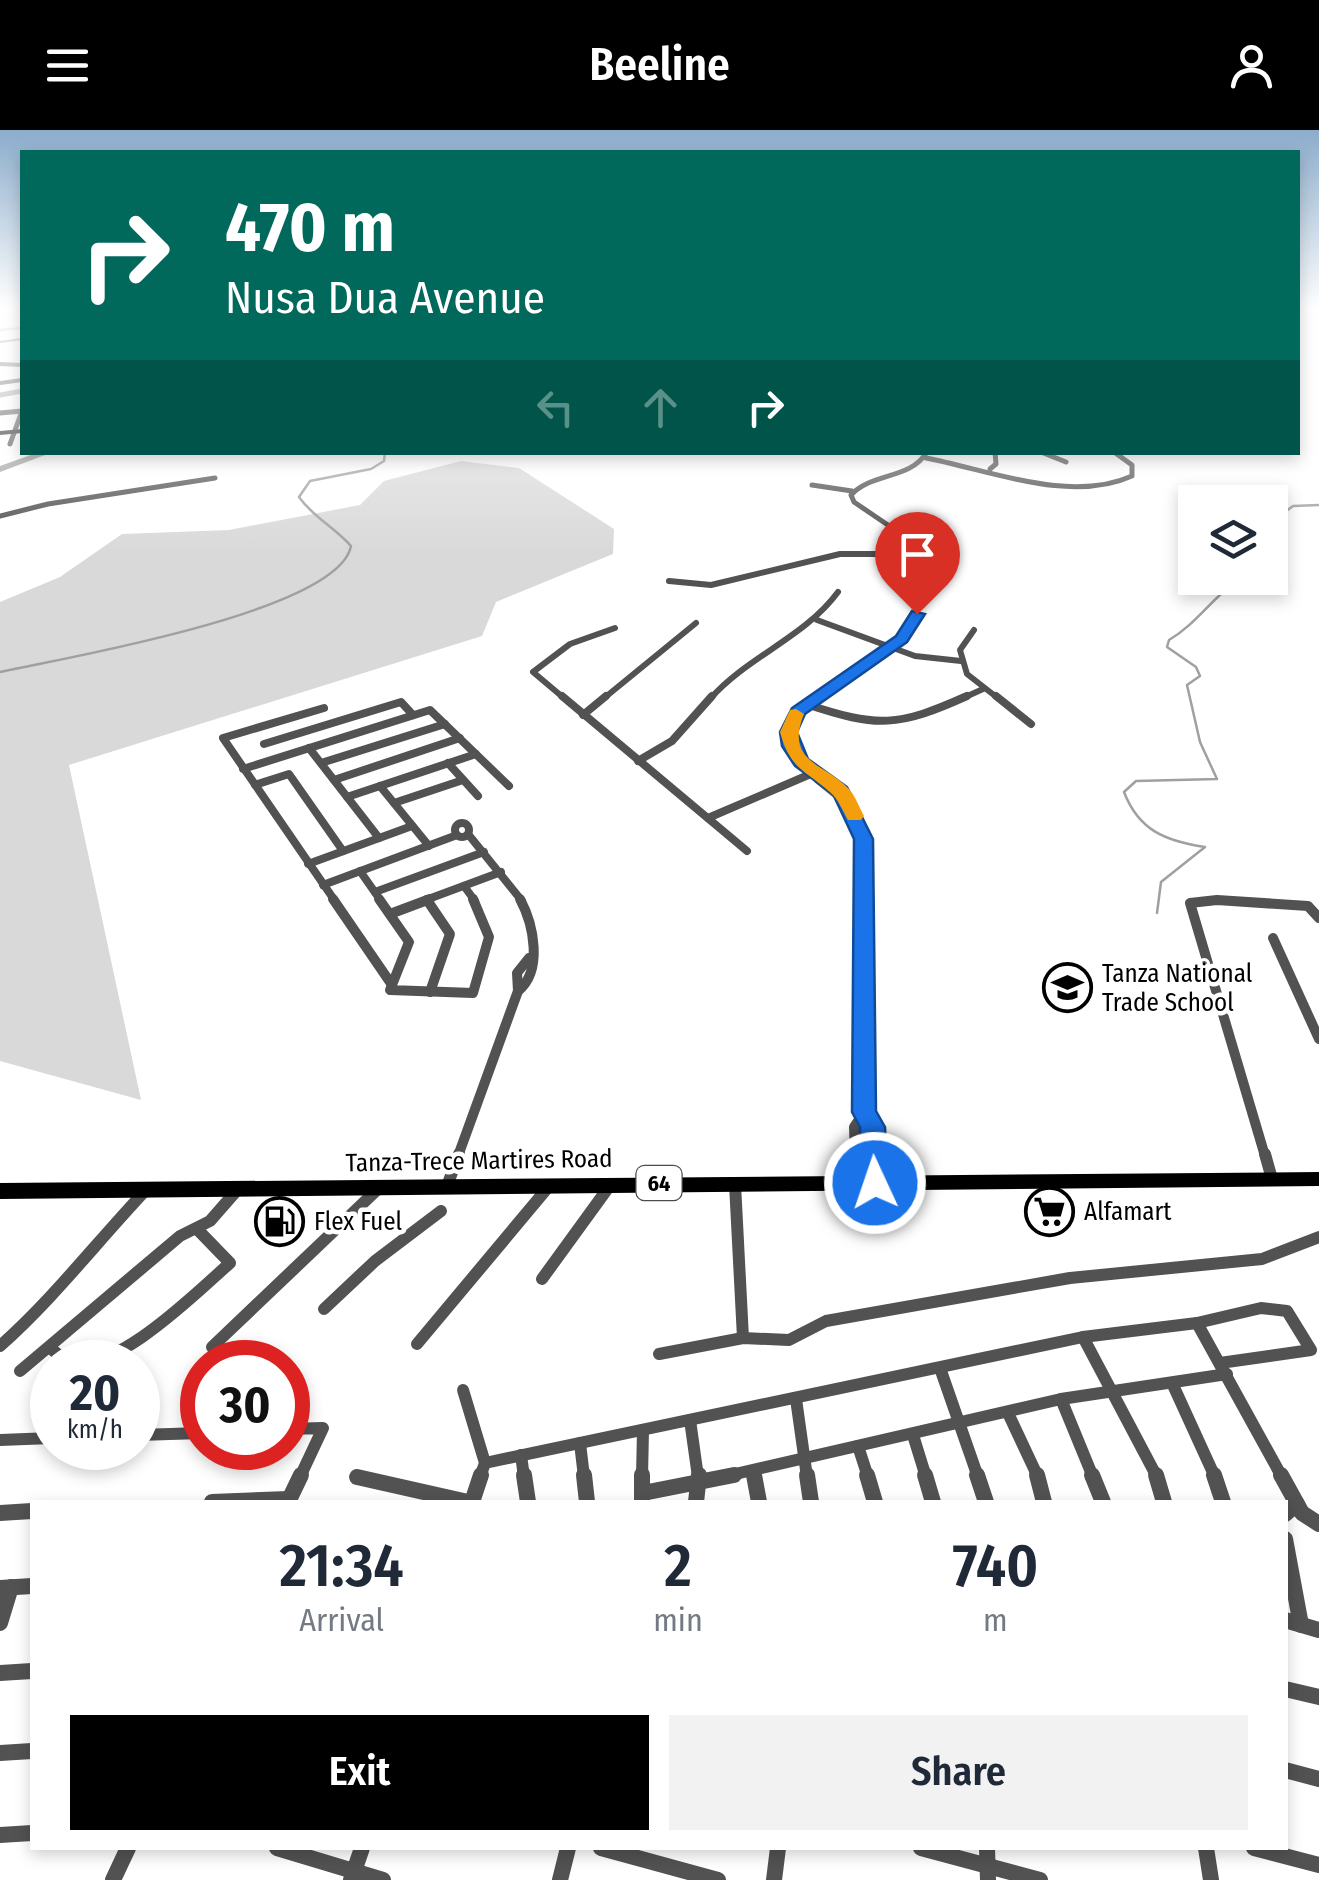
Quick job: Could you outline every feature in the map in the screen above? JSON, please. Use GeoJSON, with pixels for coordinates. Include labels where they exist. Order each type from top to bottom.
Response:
{"type":"FeatureCollection","features":[{"type":"Feature","properties":{"kind":"main road"},"geometry":{"type":"LineString","coordinates":[[0,433],[19,432]]}},
{"type":"Feature","properties":{"kind":"main road","name":"Tanza-Trece Martires Road"},"geometry":{"type":"LineString","coordinates":[[0,1191],[1319,1179]]}},
{"type":"Feature","properties":{"kind":"street"},"geometry":{"type":"LineString","coordinates":[[10,444],[19,432]]}},
{"type":"Feature","properties":{"kind":"street"},"geometry":{"type":"LineString","coordinates":[[812,485],[852,490],[927,455],[1067,486],[1110,486],[1124,482],[1134,471],[1128,460],[1119,455]]}},
{"type":"Feature","properties":{"kind":"street"},"geometry":{"type":"LineString","coordinates":[[990,469],[996,464],[995,455]]}},
{"type":"Feature","properties":{"kind":"street"},"geometry":{"type":"LineString","coordinates":[[1048,455],[1066,462]]}},
{"type":"Feature","properties":{"kind":"street"},"geometry":{"type":"LineString","coordinates":[[0,516],[48,504],[215,478]]}},
{"type":"Feature","properties":{"kind":"street"},"geometry":{"type":"LineString","coordinates":[[852,490],[854,502],[909,540],[914,554],[917,614],[909,632],[890,648],[806,704],[794,717],[788,732],[794,754],[831,795],[844,801],[863,839],[864,1112],[872,1127],[875,1183]]}},
{"type":"Feature","properties":{"kind":"street"},"geometry":{"type":"LineString","coordinates":[[670,581],[698,587],[725,586],[830,556],[864,552],[914,554]]}},
{"type":"Feature","properties":{"kind":"street"},"geometry":{"type":"LineString","coordinates":[[638,761],[675,743],[737,671],[817,620],[838,592]]}},
{"type":"Feature","properties":{"kind":"street"},"geometry":{"type":"LineString","coordinates":[[817,620],[926,659],[961,661]]}},
{"type":"Feature","properties":{"kind":"street"},"geometry":{"type":"LineString","coordinates":[[583,715],[696,622]]}},
{"type":"Feature","properties":{"kind":"street"},"geometry":{"type":"LineString","coordinates":[[615,628],[570,644],[533,672],[748,850]]}},
{"type":"Feature","properties":{"kind":"street"},"geometry":{"type":"LineString","coordinates":[[974,630],[962,644],[961,661],[983,689],[1031,724]]}},
{"type":"Feature","properties":{"kind":"street"},"geometry":{"type":"LineString","coordinates":[[806,704],[868,725],[896,724],[983,689]]}},
{"type":"Feature","properties":{"kind":"street"},"geometry":{"type":"LineString","coordinates":[[264,744],[401,702],[413,716]]}},
{"type":"Feature","properties":{"kind":"street"},"geometry":{"type":"LineString","coordinates":[[324,708],[223,738],[392,985]]}},
{"type":"Feature","properties":{"kind":"street"},"geometry":{"type":"LineString","coordinates":[[243,769],[430,710],[509,786]]}},
{"type":"Feature","properties":{"kind":"street"},"geometry":{"type":"LineString","coordinates":[[321,764],[446,724]]}},
{"type":"Feature","properties":{"kind":"street"},"geometry":{"type":"LineString","coordinates":[[255,728],[274,760]]}},
{"type":"Feature","properties":{"kind":"street"},"geometry":{"type":"LineString","coordinates":[[334,780],[460,738]]}},
{"type":"Feature","properties":{"kind":"street"},"geometry":{"type":"LineString","coordinates":[[309,748],[379,838]]}},
{"type":"Feature","properties":{"kind":"street"},"geometry":{"type":"LineString","coordinates":[[347,797],[476,754]]}},
{"type":"Feature","properties":{"kind":"street"},"geometry":{"type":"LineString","coordinates":[[448,763],[478,796]]}},
{"type":"Feature","properties":{"kind":"street"},"geometry":{"type":"LineString","coordinates":[[255,784],[289,774],[344,851]]}},
{"type":"Feature","properties":{"kind":"street"},"geometry":{"type":"LineString","coordinates":[[708,818],[813,774]]}},
{"type":"Feature","properties":{"kind":"street"},"geometry":{"type":"LineString","coordinates":[[394,803],[463,780]]}},
{"type":"Feature","properties":{"kind":"street"},"geometry":{"type":"LineString","coordinates":[[380,786],[429,846]]}},
{"type":"Feature","properties":{"kind":"street"},"geometry":{"type":"LineString","coordinates":[[308,864],[412,826]]}},
{"type":"Feature","properties":{"kind":"street"},"geometry":{"type":"LineString","coordinates":[[323,885],[463,834],[484,852],[524,900],[534,933],[529,958],[533,966],[528,983],[518,991],[447,1186]]}},
{"type":"Feature","properties":{"kind":"street"},"geometry":{"type":"LineString","coordinates":[[375,892],[484,852]]}},
{"type":"Feature","properties":{"kind":"street"},"geometry":{"type":"LineString","coordinates":[[360,871],[409,942],[390,990],[473,993],[490,940],[488,922],[464,886]]}},
{"type":"Feature","properties":{"kind":"street"},"geometry":{"type":"LineString","coordinates":[[390,914],[500,872]]}},
{"type":"Feature","properties":{"kind":"street"},"geometry":{"type":"LineString","coordinates":[[427,900],[450,934],[430,992]]}},
{"type":"Feature","properties":{"kind":"street"},"geometry":{"type":"LineString","coordinates":[[1272,1179],[1190,903],[1217,900],[1308,906],[1319,918]]}},
{"type":"Feature","properties":{"kind":"street"},"geometry":{"type":"LineString","coordinates":[[1273,938],[1319,1039]]}},
{"type":"Feature","properties":{"kind":"street"},"geometry":{"type":"LineString","coordinates":[[855,1183],[854,1128],[864,1112]]}},
{"type":"Feature","properties":{"kind":"street"},"geometry":{"type":"LineString","coordinates":[[417,1344],[550,1184]]}},
{"type":"Feature","properties":{"kind":"street"},"geometry":{"type":"LineString","coordinates":[[542,1280],[612,1184]]}},
{"type":"Feature","properties":{"kind":"street"},"geometry":{"type":"LineString","coordinates":[[735,1184],[743,1338]]}},
{"type":"Feature","properties":{"kind":"street"},"geometry":{"type":"LineString","coordinates":[[219,1340],[380,1186]]}},
{"type":"Feature","properties":{"kind":"street"},"geometry":{"type":"LineString","coordinates":[[59,1340],[180,1236],[210,1222],[238,1188]]}},
{"type":"Feature","properties":{"kind":"street"},"geometry":{"type":"LineString","coordinates":[[0,1346],[44,1307],[83,1257],[146,1190]]}},
{"type":"Feature","properties":{"kind":"street"},"geometry":{"type":"LineString","coordinates":[[324,1309],[376,1261],[441,1211]]}},
{"type":"Feature","properties":{"kind":"street"},"geometry":{"type":"LineString","coordinates":[[135,1340],[230,1262],[197,1229]]}},
{"type":"Feature","properties":{"kind":"street"},"geometry":{"type":"LineString","coordinates":[[659,1354],[743,1338],[788,1340],[826,1321],[1070,1278],[1262,1259],[1319,1237]]}},
{"type":"Feature","properties":{"kind":"street"},"geometry":{"type":"LineString","coordinates":[[484,1463],[1083,1337],[1278,1307],[1290,1316],[1311,1350],[1173,1385],[1060,1399],[642,1498],[643,1430]]}},
{"type":"Feature","properties":{"kind":"street"},"geometry":{"type":"LineString","coordinates":[[1197,1322],[1287,1500]]}},
{"type":"Feature","properties":{"kind":"street"},"geometry":{"type":"LineString","coordinates":[[1083,1337],[1162,1486],[1164,1500]]}},
{"type":"Feature","properties":{"kind":"street"},"geometry":{"type":"LineString","coordinates":[[20,1371],[30,1363]]}},
{"type":"Feature","properties":{"kind":"street"},"geometry":{"type":"LineString","coordinates":[[940,1368],[985,1500]]}},
{"type":"Feature","properties":{"kind":"street"},"geometry":{"type":"LineString","coordinates":[[1173,1385],[1222,1500]]}},
{"type":"Feature","properties":{"kind":"street"},"geometry":{"type":"LineString","coordinates":[[463,1390],[484,1463],[471,1500]]}},
{"type":"Feature","properties":{"kind":"street"},"geometry":{"type":"LineString","coordinates":[[796,1399],[811,1500]]}},
{"type":"Feature","properties":{"kind":"street"},"geometry":{"type":"LineString","coordinates":[[1060,1399],[1101,1500]]}},
{"type":"Feature","properties":{"kind":"street"},"geometry":{"type":"LineString","coordinates":[[1008,1413],[1043,1488],[1044,1500]]}},
{"type":"Feature","properties":{"kind":"street"},"geometry":{"type":"LineString","coordinates":[[690,1420],[698,1483],[696,1500]]}},
{"type":"Feature","properties":{"kind":"street"},"geometry":{"type":"LineString","coordinates":[[310,1428],[323,1428],[310,1456]]}},
{"type":"Feature","properties":{"kind":"street"},"geometry":{"type":"LineString","coordinates":[[913,1435],[933,1500]]}},
{"type":"Feature","properties":{"kind":"street"},"geometry":{"type":"LineString","coordinates":[[0,1440],[30,1439]]}},
{"type":"Feature","properties":{"kind":"street"},"geometry":{"type":"LineString","coordinates":[[580,1443],[587,1500]]}},
{"type":"Feature","properties":{"kind":"street"},"geometry":{"type":"LineString","coordinates":[[858,1446],[873,1500]]}},
{"type":"Feature","properties":{"kind":"street"},"geometry":{"type":"LineString","coordinates":[[522,1455],[528,1500]]}},
{"type":"Feature","properties":{"kind":"street"},"geometry":{"type":"LineString","coordinates":[[289,1500],[303,1470]]}},
{"type":"Feature","properties":{"kind":"street"},"geometry":{"type":"LineString","coordinates":[[754,1474],[759,1500]]}},
{"type":"Feature","properties":{"kind":"street"},"geometry":{"type":"LineString","coordinates":[[358,1477],[461,1500]]}},
{"type":"Feature","properties":{"kind":"street"},"geometry":{"type":"LineString","coordinates":[[1291,1509],[1319,1524]]}},
{"type":"Feature","properties":{"kind":"street"},"geometry":{"type":"LineString","coordinates":[[0,1512],[30,1511]]}},
{"type":"Feature","properties":{"kind":"street"},"geometry":{"type":"LineString","coordinates":[[1288,1570],[1293,1622],[1319,1630]]}},
{"type":"Feature","properties":{"kind":"street"},"geometry":{"type":"LineString","coordinates":[[0,1623],[6,1588]]}},
{"type":"Feature","properties":{"kind":"street"},"geometry":{"type":"LineString","coordinates":[[0,1673],[30,1671]]}},
{"type":"Feature","properties":{"kind":"street"},"geometry":{"type":"LineString","coordinates":[[1288,1690],[1319,1697]]}},
{"type":"Feature","properties":{"kind":"street"},"geometry":{"type":"LineString","coordinates":[[0,1753],[30,1752]]}},
{"type":"Feature","properties":{"kind":"street"},"geometry":{"type":"LineString","coordinates":[[1288,1771],[1319,1779]]}},
{"type":"Feature","properties":{"kind":"street"},"geometry":{"type":"LineString","coordinates":[[0,1835],[30,1833]]}},
{"type":"Feature","properties":{"kind":"street"},"geometry":{"type":"LineString","coordinates":[[114,1880],[127,1850]]}},
{"type":"Feature","properties":{"kind":"street"},"geometry":{"type":"LineString","coordinates":[[282,1850],[353,1876],[384,1880]]}},
{"type":"Feature","properties":{"kind":"street"},"geometry":{"type":"LineString","coordinates":[[353,1876],[361,1850]]}},
{"type":"Feature","properties":{"kind":"street"},"geometry":{"type":"LineString","coordinates":[[560,1880],[568,1850]]}},
{"type":"Feature","properties":{"kind":"street"},"geometry":{"type":"LineString","coordinates":[[608,1850],[718,1880]]}},
{"type":"Feature","properties":{"kind":"street"},"geometry":{"type":"LineString","coordinates":[[774,1880],[778,1850]]}},
{"type":"Feature","properties":{"kind":"street"},"geometry":{"type":"LineString","coordinates":[[929,1850],[1040,1880]]}},
{"type":"Feature","properties":{"kind":"street"},"geometry":{"type":"LineString","coordinates":[[1206,1850],[1211,1880]]}},
{"type":"Feature","properties":{"kind":"street"},"geometry":{"type":"LineString","coordinates":[[1261,1850],[1319,1866]]}},
{"type":"Feature","properties":{"kind":"shaded area"},"geometry":{"type":"Polygon","coordinates":[[[461,461],[519,468],[614,529],[613,554],[496,602],[482,636],[69,765],[141,1100],[0,1061],[0,602],[60,577],[122,534],[229,530],[360,505],[384,481],[461,461]]]}},
{"type":"Feature","properties":{"kind":"waterway"},"geometry":{"type":"LineString","coordinates":[[0,395],[20,391]]}},
{"type":"Feature","properties":{"kind":"waterway"},"geometry":{"type":"LineString","coordinates":[[0,469],[40,455]]}},
{"type":"Feature","properties":{"kind":"waterway"},"geometry":{"type":"LineString","coordinates":[[0,672],[195,628],[300,592],[335,570],[351,546],[299,497],[310,481],[371,469],[384,461],[385,455]]}},
{"type":"Feature","properties":{"kind":"waterway"},"geometry":{"type":"LineString","coordinates":[[1288,510],[1319,505]]}},
{"type":"Feature","properties":{"kind":"waterway"},"geometry":{"type":"LineString","coordinates":[[1157,913],[1161,882],[1205,847],[1156,832],[1138,816],[1124,792],[1136,781],[1217,779],[1200,742],[1187,685],[1200,676],[1196,667],[1167,647],[1169,640],[1221,595]]}},
{"type":"Feature","properties":{"kind":"slow traffic"},"geometry":{"type":"LineString","coordinates":[[796,714],[788,732],[794,754],[813,774],[841,791],[855,816]]}},
{"type":"Feature","properties":{"kind":"place","name":"Tanza National Trade School"},"geometry":{"type":"Point","coordinates":[1067,987]}},
{"type":"Feature","properties":{"kind":"place","name":"Alfamart"},"geometry":{"type":"Point","coordinates":[1049,1211]}},
{"type":"Feature","properties":{"kind":"place","name":"Flex Fuel"},"geometry":{"type":"Point","coordinates":[279,1221]}},
{"type":"Feature","properties":{"kind":"route"},"geometry":{"type":"LineString","coordinates":[[875,1183],[872,1127],[864,1112],[863,839],[841,791],[801,762],[794,754],[788,732],[798,711],[902,639],[917,614]]}}]}
